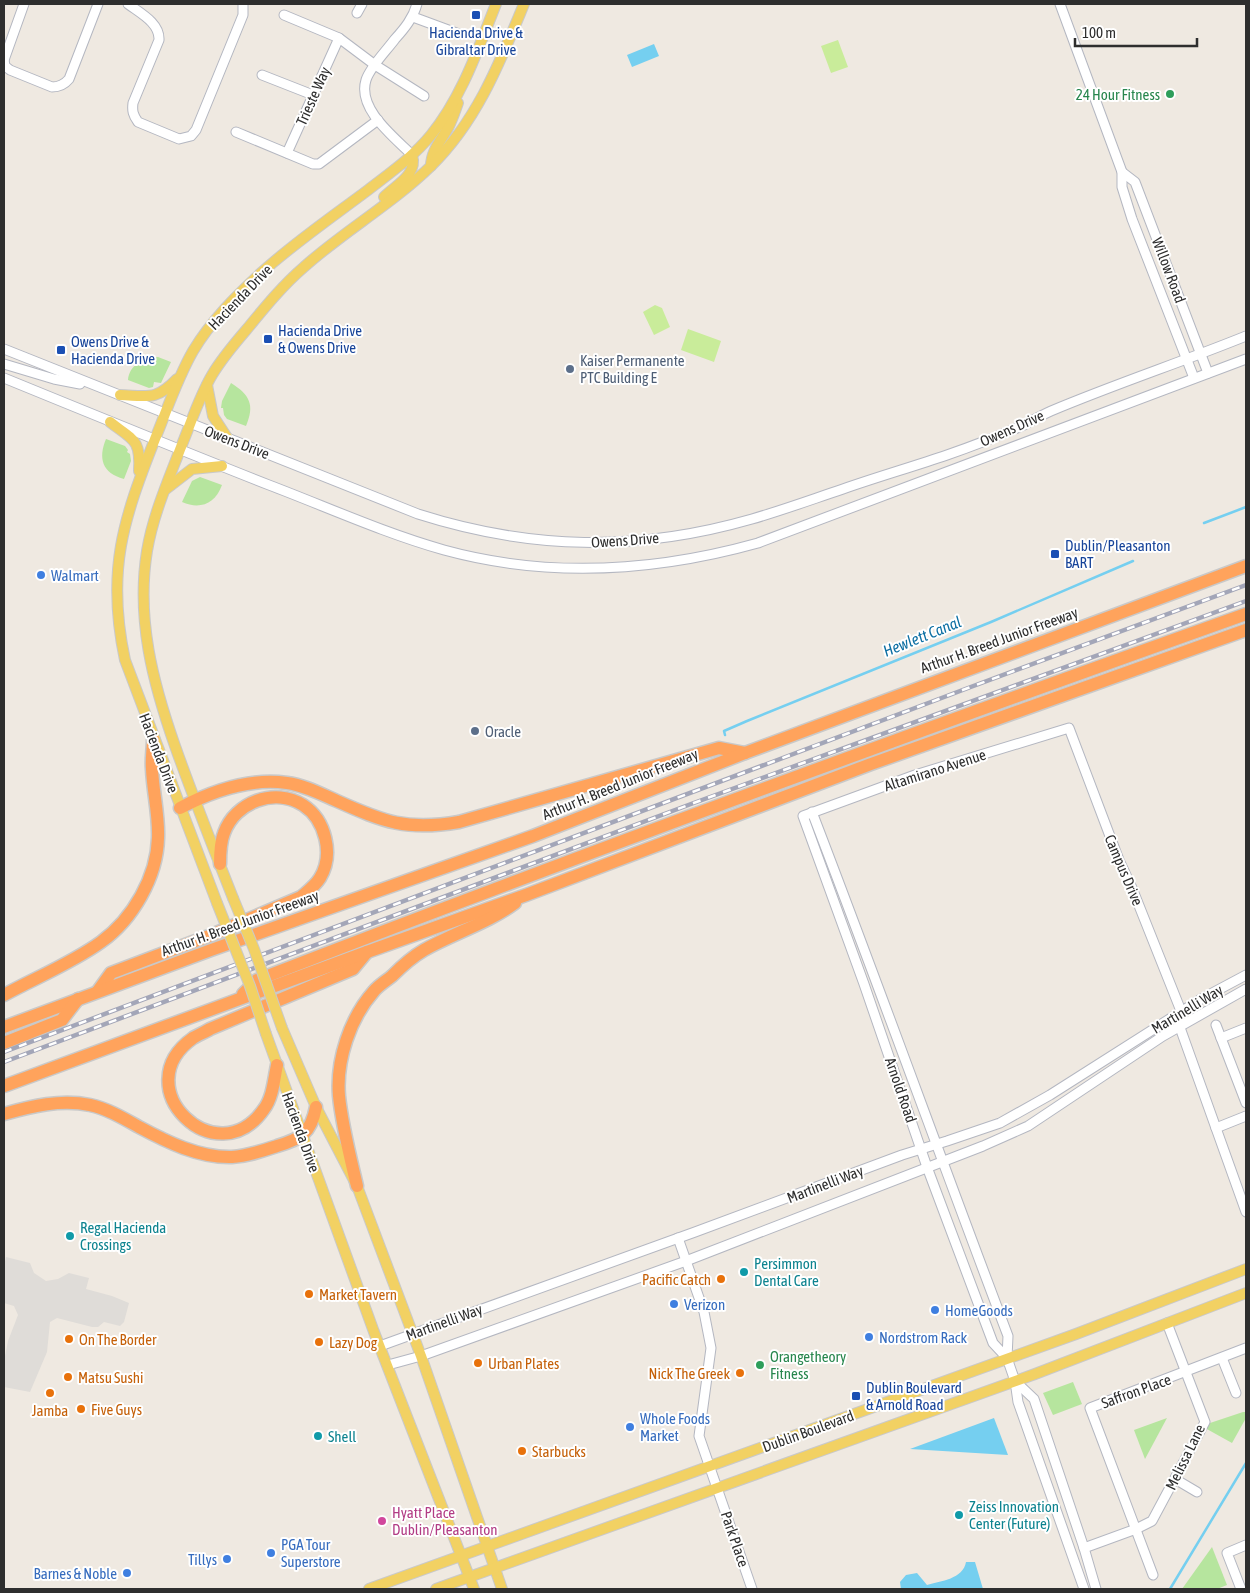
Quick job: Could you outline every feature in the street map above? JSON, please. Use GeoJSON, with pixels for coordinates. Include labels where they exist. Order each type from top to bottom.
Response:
{"type":"FeatureCollection","features":[{"type":"Feature","properties":{"kind":"highway","name":"Arthur H. Breed Junior Freeway"},"geometry":{"type":"LineString","coordinates":[[4,1027],[533,836],[745,753],[1246,566]]}},
{"type":"Feature","properties":{"kind":"highway"},"geometry":{"type":"LineString","coordinates":[[236,1001],[257,980],[365,938],[790,778],[1246,614]]}},
{"type":"Feature","properties":{"kind":"highway"},"geometry":{"type":"LineString","coordinates":[[4,1086],[526,895],[862,768],[1246,630]]}},
{"type":"Feature","properties":{"kind":"highway"},"geometry":{"type":"LineString","coordinates":[[4,995],[102,942],[129,914],[141,897],[157,857],[156,795],[152,769],[153,739]]}},
{"type":"Feature","properties":{"kind":"highway"},"geometry":{"type":"LineString","coordinates":[[180,808],[194,800],[236,786],[274,782],[289,783],[324,795],[371,816],[393,823],[416,826],[439,825],[459,822],[719,748],[745,753]]}},
{"type":"Feature","properties":{"kind":"highway"},"geometry":{"type":"LineString","coordinates":[[98,992],[111,973],[206,937],[301,897],[321,876],[326,862],[327,847],[325,835],[312,813],[303,805],[290,799],[276,797],[261,799],[248,804],[237,812],[229,822],[222,839],[220,864]]}},
{"type":"Feature","properties":{"kind":"highway"},"geometry":{"type":"LineString","coordinates":[[357,1186],[339,1094],[344,1048],[362,1008],[375,990],[407,961],[424,950],[503,912],[526,895]]}},
{"type":"Feature","properties":{"kind":"highway"},"geometry":{"type":"LineString","coordinates":[[277,1065],[265,1108],[250,1123],[230,1133],[212,1133],[199,1129],[180,1113],[169,1092],[169,1070],[182,1048],[193,1038],[210,1029],[353,969],[367,952]]}},
{"type":"Feature","properties":{"kind":"highway"},"geometry":{"type":"LineString","coordinates":[[4,1042],[62,1020],[78,999]]}},
{"type":"Feature","properties":{"kind":"highway"},"geometry":{"type":"LineString","coordinates":[[4,1114],[45,1104],[68,1103],[90,1105],[112,1112],[140,1128],[195,1152],[231,1157],[252,1154],[290,1142],[302,1135],[312,1125],[316,1107]]}},
{"type":"Feature","properties":{"kind":"main road","name":"Hacienda Drive"},"geometry":{"type":"LineString","coordinates":[[474,1589],[380,1346],[302,1135],[247,977],[217,904],[124,660],[116,604],[120,544],[126,517],[182,373],[208,328],[244,289],[285,253],[412,155],[430,136],[446,115],[463,85],[496,4]]}},
{"type":"Feature","properties":{"kind":"main road","name":"Hacienda Drive"},"geometry":{"type":"LineString","coordinates":[[502,1589],[420,1356],[357,1186],[316,1107],[282,1028],[254,949],[194,800],[155,685],[145,631],[144,586],[147,551],[152,526],[190,424],[207,385],[226,355],[278,293],[302,269],[431,166],[450,145],[486,91],[524,4]]}},
{"type":"Feature","properties":{"kind":"main road"},"geometry":{"type":"LineString","coordinates":[[431,166],[434,150],[452,120],[463,85]]}},
{"type":"Feature","properties":{"kind":"main road"},"geometry":{"type":"LineString","coordinates":[[367,217],[377,204],[411,173],[414,162],[412,155]]}},
{"type":"Feature","properties":{"kind":"main road"},"geometry":{"type":"LineString","coordinates":[[120,396],[153,396],[160,394],[167,390],[182,373]]}},
{"type":"Feature","properties":{"kind":"main road"},"geometry":{"type":"LineString","coordinates":[[207,385],[213,416],[228,439]]}},
{"type":"Feature","properties":{"kind":"main road"},"geometry":{"type":"LineString","coordinates":[[110,422],[135,442],[140,454],[139,480]]}},
{"type":"Feature","properties":{"kind":"main road"},"geometry":{"type":"LineString","coordinates":[[165,490],[192,469],[222,466]]}},
{"type":"Feature","properties":{"kind":"main road","name":"Dublin Boulevard"},"geometry":{"type":"LineString","coordinates":[[369,1589],[710,1467],[1246,1269]]}},
{"type":"Feature","properties":{"kind":"main road","name":"Dublin Boulevard"},"geometry":{"type":"LineString","coordinates":[[436,1589],[1015,1381],[1246,1293]]}},
{"type":"Feature","properties":{"kind":"street"},"geometry":{"type":"LineString","coordinates":[[24,4],[4,60],[5,66],[10,70],[52,87],[58,87],[69,79],[98,4]]}},
{"type":"Feature","properties":{"kind":"street"},"geometry":{"type":"LineString","coordinates":[[128,4],[156,26],[159,32],[158,40],[132,110],[138,122],[179,139],[191,136],[196,130],[243,15],[243,4]]}},
{"type":"Feature","properties":{"kind":"street"},"geometry":{"type":"LineString","coordinates":[[357,13],[362,4]]}},
{"type":"Feature","properties":{"kind":"street"},"geometry":{"type":"LineString","coordinates":[[412,155],[378,120],[368,105],[366,80],[413,17],[417,4]]}},
{"type":"Feature","properties":{"kind":"street","name":"Willow Road"},"geometry":{"type":"LineString","coordinates":[[1060,4],[1122,172],[1124,195],[1194,378]]}},
{"type":"Feature","properties":{"kind":"street"},"geometry":{"type":"LineString","coordinates":[[284,15],[339,38],[375,66],[424,96]]}},
{"type":"Feature","properties":{"kind":"street"},"geometry":{"type":"LineString","coordinates":[[413,17],[459,34]]}},
{"type":"Feature","properties":{"kind":"street","name":"Trieste Way"},"geometry":{"type":"LineString","coordinates":[[287,153],[339,38]]}},
{"type":"Feature","properties":{"kind":"street"},"geometry":{"type":"LineString","coordinates":[[262,75],[313,95]]}},
{"type":"Feature","properties":{"kind":"street"},"geometry":{"type":"LineString","coordinates":[[236,132],[312,164],[319,164],[378,120]]}},
{"type":"Feature","properties":{"kind":"street","name":"Willow Road"},"geometry":{"type":"LineString","coordinates":[[1122,172],[1135,182],[1208,373]]}},
{"type":"Feature","properties":{"kind":"street","name":"Owens Drive"},"geometry":{"type":"LineString","coordinates":[[4,349],[418,514],[454,525],[512,537],[543,541],[599,543],[630,542],[697,532],[750,520],[804,503],[947,455],[997,436],[1074,402],[1246,336]]}},
{"type":"Feature","properties":{"kind":"street","name":"Owens Drive"},"geometry":{"type":"LineString","coordinates":[[4,378],[378,528],[444,550],[536,566],[596,569],[632,567],[703,557],[758,542],[1246,359]]}},
{"type":"Feature","properties":{"kind":"street"},"geometry":{"type":"LineString","coordinates":[[4,364],[54,379],[97,386]]}},
{"type":"Feature","properties":{"kind":"street","name":"Altamirano Avenue"},"geometry":{"type":"LineString","coordinates":[[802,816],[915,775],[1069,728]]}},
{"type":"Feature","properties":{"kind":"street","name":"Campus Drive"},"geometry":{"type":"LineString","coordinates":[[1069,728],[1119,860],[1132,888],[1178,1013],[1180,1026],[1246,1212]]}},
{"type":"Feature","properties":{"kind":"street","name":"Arnold Road"},"geometry":{"type":"LineString","coordinates":[[812,812],[877,979],[942,1162],[1008,1336],[1007,1358],[1015,1381],[1018,1402],[1084,1589]]}},
{"type":"Feature","properties":{"kind":"street","name":"Arnold Road"},"geometry":{"type":"LineString","coordinates":[[802,816],[864,984],[927,1167],[993,1343],[1007,1358]]}},
{"type":"Feature","properties":{"kind":"street","name":"Martinelli Way"},"geometry":{"type":"LineString","coordinates":[[380,1346],[902,1155],[1000,1123],[1050,1095],[1178,1013],[1246,975]]}},
{"type":"Feature","properties":{"kind":"street","name":"Martinelli Way"},"geometry":{"type":"LineString","coordinates":[[388,1365],[420,1356],[686,1261],[983,1146],[1028,1126],[1180,1026],[1246,990]]}},
{"type":"Feature","properties":{"kind":"street"},"geometry":{"type":"LineString","coordinates":[[1216,1025],[1246,1103]]}},
{"type":"Feature","properties":{"kind":"street"},"geometry":{"type":"LineString","coordinates":[[1221,1038],[1246,1028]]}},
{"type":"Feature","properties":{"kind":"street"},"geometry":{"type":"LineString","coordinates":[[1216,1128],[1246,1116]]}},
{"type":"Feature","properties":{"kind":"street","name":"Park Place"},"geometry":{"type":"LineString","coordinates":[[678,1238],[710,1334],[711,1348],[699,1436],[752,1589]]}},
{"type":"Feature","properties":{"kind":"street","name":"Melissa Lane"},"geometry":{"type":"LineString","coordinates":[[1084,1548],[1136,1529],[1152,1521],[1205,1422],[1167,1324]]}},
{"type":"Feature","properties":{"kind":"street","name":"Saffron Place"},"geometry":{"type":"LineString","coordinates":[[1136,1529],[1090,1408],[1246,1348]]}},
{"type":"Feature","properties":{"kind":"street"},"geometry":{"type":"LineString","coordinates":[[1222,1358],[1236,1393]]}},
{"type":"Feature","properties":{"kind":"street","name":"Arnold Road"},"geometry":{"type":"LineString","coordinates":[[1015,1381],[1034,1399],[1096,1589]]}},
{"type":"Feature","properties":{"kind":"street"},"geometry":{"type":"LineString","coordinates":[[1175,1479],[1197,1492]]}},
{"type":"Feature","properties":{"kind":"street"},"geometry":{"type":"LineString","coordinates":[[1136,1529],[1153,1575]]}},
{"type":"Feature","properties":{"kind":"street"},"geometry":{"type":"LineString","coordinates":[[1241,1589],[1227,1553],[1246,1545]]}},
{"type":"Feature","properties":{"kind":"green space"},"geometry":{"type":"Polygon","coordinates":[[[838,40],[848,67],[831,73],[821,46],[838,40]]]}},
{"type":"Feature","properties":{"kind":"green space"},"geometry":{"type":"Polygon","coordinates":[[[655,305],[662,308],[670,327],[654,335],[643,312],[655,305]]]}},
{"type":"Feature","properties":{"kind":"green space"},"geometry":{"type":"Polygon","coordinates":[[[688,329],[721,341],[714,362],[681,350],[688,329]]]}},
{"type":"Feature","properties":{"kind":"green space"},"geometry":{"type":"Polygon","coordinates":[[[158,357],[171,362],[161,383],[154,382],[153,387],[149,388],[128,380],[134,366],[147,358],[158,357]]]}},
{"type":"Feature","properties":{"kind":"green space"},"geometry":{"type":"Polygon","coordinates":[[[231,383],[243,392],[249,401],[250,412],[246,426],[227,419],[223,408],[221,408],[222,401],[231,383]]]}},
{"type":"Feature","properties":{"kind":"green space"},"geometry":{"type":"Polygon","coordinates":[[[106,439],[125,446],[130,454],[131,461],[124,479],[111,473],[104,464],[102,452],[106,439]]]}},
{"type":"Feature","properties":{"kind":"green space"},"geometry":{"type":"Polygon","coordinates":[[[200,477],[222,485],[219,492],[206,504],[195,505],[182,502],[192,481],[200,477]]]}},
{"type":"Feature","properties":{"kind":"green space"},"geometry":{"type":"Polygon","coordinates":[[[1073,1382],[1082,1404],[1053,1415],[1043,1393],[1073,1382]]]}},
{"type":"Feature","properties":{"kind":"green space"},"geometry":{"type":"Polygon","coordinates":[[[1246,1412],[1246,1418],[1232,1443],[1205,1428],[1210,1423],[1246,1412]]]}},
{"type":"Feature","properties":{"kind":"green space"},"geometry":{"type":"Polygon","coordinates":[[[1167,1418],[1145,1459],[1134,1430],[1167,1418]]]}},
{"type":"Feature","properties":{"kind":"green space"},"geometry":{"type":"Polygon","coordinates":[[[1212,1547],[1227,1585],[1217,1589],[1182,1589],[1212,1547]]]}},
{"type":"Feature","properties":{"kind":"shaded area"},"geometry":{"type":"Polygon","coordinates":[[[6,1257],[30,1263],[34,1273],[46,1281],[58,1279],[69,1273],[89,1278],[86,1289],[129,1303],[124,1322],[120,1326],[104,1322],[98,1327],[92,1327],[57,1318],[50,1322],[47,1352],[30,1392],[4,1387],[4,1361],[8,1341],[18,1315],[14,1306],[4,1303],[4,1266],[6,1257]]]}},
{"type":"Feature","properties":{"kind":"water"},"geometry":{"type":"Polygon","coordinates":[[[654,44],[659,56],[632,67],[627,55],[654,44]]]}},
{"type":"Feature","properties":{"kind":"water"},"geometry":{"type":"Polygon","coordinates":[[[994,1418],[1008,1455],[910,1449],[994,1418]]]}},
{"type":"Feature","properties":{"kind":"water"},"geometry":{"type":"Polygon","coordinates":[[[966,1562],[975,1562],[983,1589],[901,1589],[900,1582],[906,1575],[917,1573],[927,1585],[956,1576],[964,1568],[966,1562]]]}},
{"type":"Feature","properties":{"kind":"waterway","name":"Hewlett Canal"},"geometry":{"type":"LineString","coordinates":[[1204,523],[1246,507]]}},
{"type":"Feature","properties":{"kind":"waterway","name":"Hewlett Canal"},"geometry":{"type":"LineString","coordinates":[[725,735],[724,731],[747,721],[991,622],[1133,561]]}},
{"type":"Feature","properties":{"kind":"waterway"},"geometry":{"type":"LineString","coordinates":[[1170,1589],[1246,1463]]}},
{"type":"Feature","properties":{"kind":"railway"},"geometry":{"type":"LineString","coordinates":[[4,1052],[1246,585]]}},
{"type":"Feature","properties":{"kind":"railway"},"geometry":{"type":"LineString","coordinates":[[4,1062],[691,804],[1246,601]]}},
{"type":"Feature","properties":{"kind":"place","name":"Hacienda Drive & Gibraltar Drive"},"geometry":{"type":"Point","coordinates":[476,15]}},
{"type":"Feature","properties":{"kind":"place","name":"24 Hour Fitness"},"geometry":{"type":"Point","coordinates":[1170,94]}},
{"type":"Feature","properties":{"kind":"place","name":"Hacienda Drive & Owens Drive"},"geometry":{"type":"Point","coordinates":[268,339]}},
{"type":"Feature","properties":{"kind":"place","name":"Owens Drive & Hacienda Drive"},"geometry":{"type":"Point","coordinates":[61,350]}},
{"type":"Feature","properties":{"kind":"place","name":"Kaiser Permanente PTC Building E"},"geometry":{"type":"Point","coordinates":[570,369]}},
{"type":"Feature","properties":{"kind":"place","name":"Dublin/Pleasanton BART"},"geometry":{"type":"Point","coordinates":[1055,554]}},
{"type":"Feature","properties":{"kind":"place","name":"Walmart"},"geometry":{"type":"Point","coordinates":[41,575]}},
{"type":"Feature","properties":{"kind":"place","name":"Oracle"},"geometry":{"type":"Point","coordinates":[475,731]}},
{"type":"Feature","properties":{"kind":"place","name":"Regal Hacienda Crossings"},"geometry":{"type":"Point","coordinates":[70,1236]}},
{"type":"Feature","properties":{"kind":"place","name":"Persimmon Dental Care"},"geometry":{"type":"Point","coordinates":[744,1272]}},
{"type":"Feature","properties":{"kind":"place","name":"Pacific Catch"},"geometry":{"type":"Point","coordinates":[721,1279]}},
{"type":"Feature","properties":{"kind":"place","name":"Market Tavern"},"geometry":{"type":"Point","coordinates":[309,1294]}},
{"type":"Feature","properties":{"kind":"place","name":"Verizon"},"geometry":{"type":"Point","coordinates":[674,1304]}},
{"type":"Feature","properties":{"kind":"place","name":"HomeGoods"},"geometry":{"type":"Point","coordinates":[935,1310]}},
{"type":"Feature","properties":{"kind":"place","name":"Nordstrom Rack"},"geometry":{"type":"Point","coordinates":[869,1337]}},
{"type":"Feature","properties":{"kind":"place","name":"On The Border"},"geometry":{"type":"Point","coordinates":[69,1339]}},
{"type":"Feature","properties":{"kind":"place","name":"Lazy Dog"},"geometry":{"type":"Point","coordinates":[319,1342]}},
{"type":"Feature","properties":{"kind":"place","name":"Urban Plates"},"geometry":{"type":"Point","coordinates":[478,1363]}},
{"type":"Feature","properties":{"kind":"place","name":"Orangetheory Fitness"},"geometry":{"type":"Point","coordinates":[760,1365]}},
{"type":"Feature","properties":{"kind":"place","name":"Nick The Greek"},"geometry":{"type":"Point","coordinates":[740,1373]}},
{"type":"Feature","properties":{"kind":"place","name":"Matsu Sushi"},"geometry":{"type":"Point","coordinates":[68,1377]}},
{"type":"Feature","properties":{"kind":"place","name":"Jamba"},"geometry":{"type":"Point","coordinates":[50,1393]}},
{"type":"Feature","properties":{"kind":"place","name":"Dublin Boulevard & Arnold Road"},"geometry":{"type":"Point","coordinates":[856,1396]}},
{"type":"Feature","properties":{"kind":"place","name":"Five Guys"},"geometry":{"type":"Point","coordinates":[81,1409]}},
{"type":"Feature","properties":{"kind":"place","name":"Whole Foods Market"},"geometry":{"type":"Point","coordinates":[630,1427]}},
{"type":"Feature","properties":{"kind":"place","name":"Shell"},"geometry":{"type":"Point","coordinates":[318,1436]}},
{"type":"Feature","properties":{"kind":"place","name":"Starbucks"},"geometry":{"type":"Point","coordinates":[522,1451]}},
{"type":"Feature","properties":{"kind":"place","name":"Zeiss Innovation Center (Future)"},"geometry":{"type":"Point","coordinates":[959,1515]}},
{"type":"Feature","properties":{"kind":"place","name":"Hyatt Place Dublin/Pleasanton"},"geometry":{"type":"Point","coordinates":[382,1521]}},
{"type":"Feature","properties":{"kind":"place","name":"PGA Tour Superstore"},"geometry":{"type":"Point","coordinates":[271,1553]}},
{"type":"Feature","properties":{"kind":"place","name":"Tillys"},"geometry":{"type":"Point","coordinates":[227,1559]}},
{"type":"Feature","properties":{"kind":"place","name":"Barnes & Noble"},"geometry":{"type":"Point","coordinates":[127,1573]}}]}
